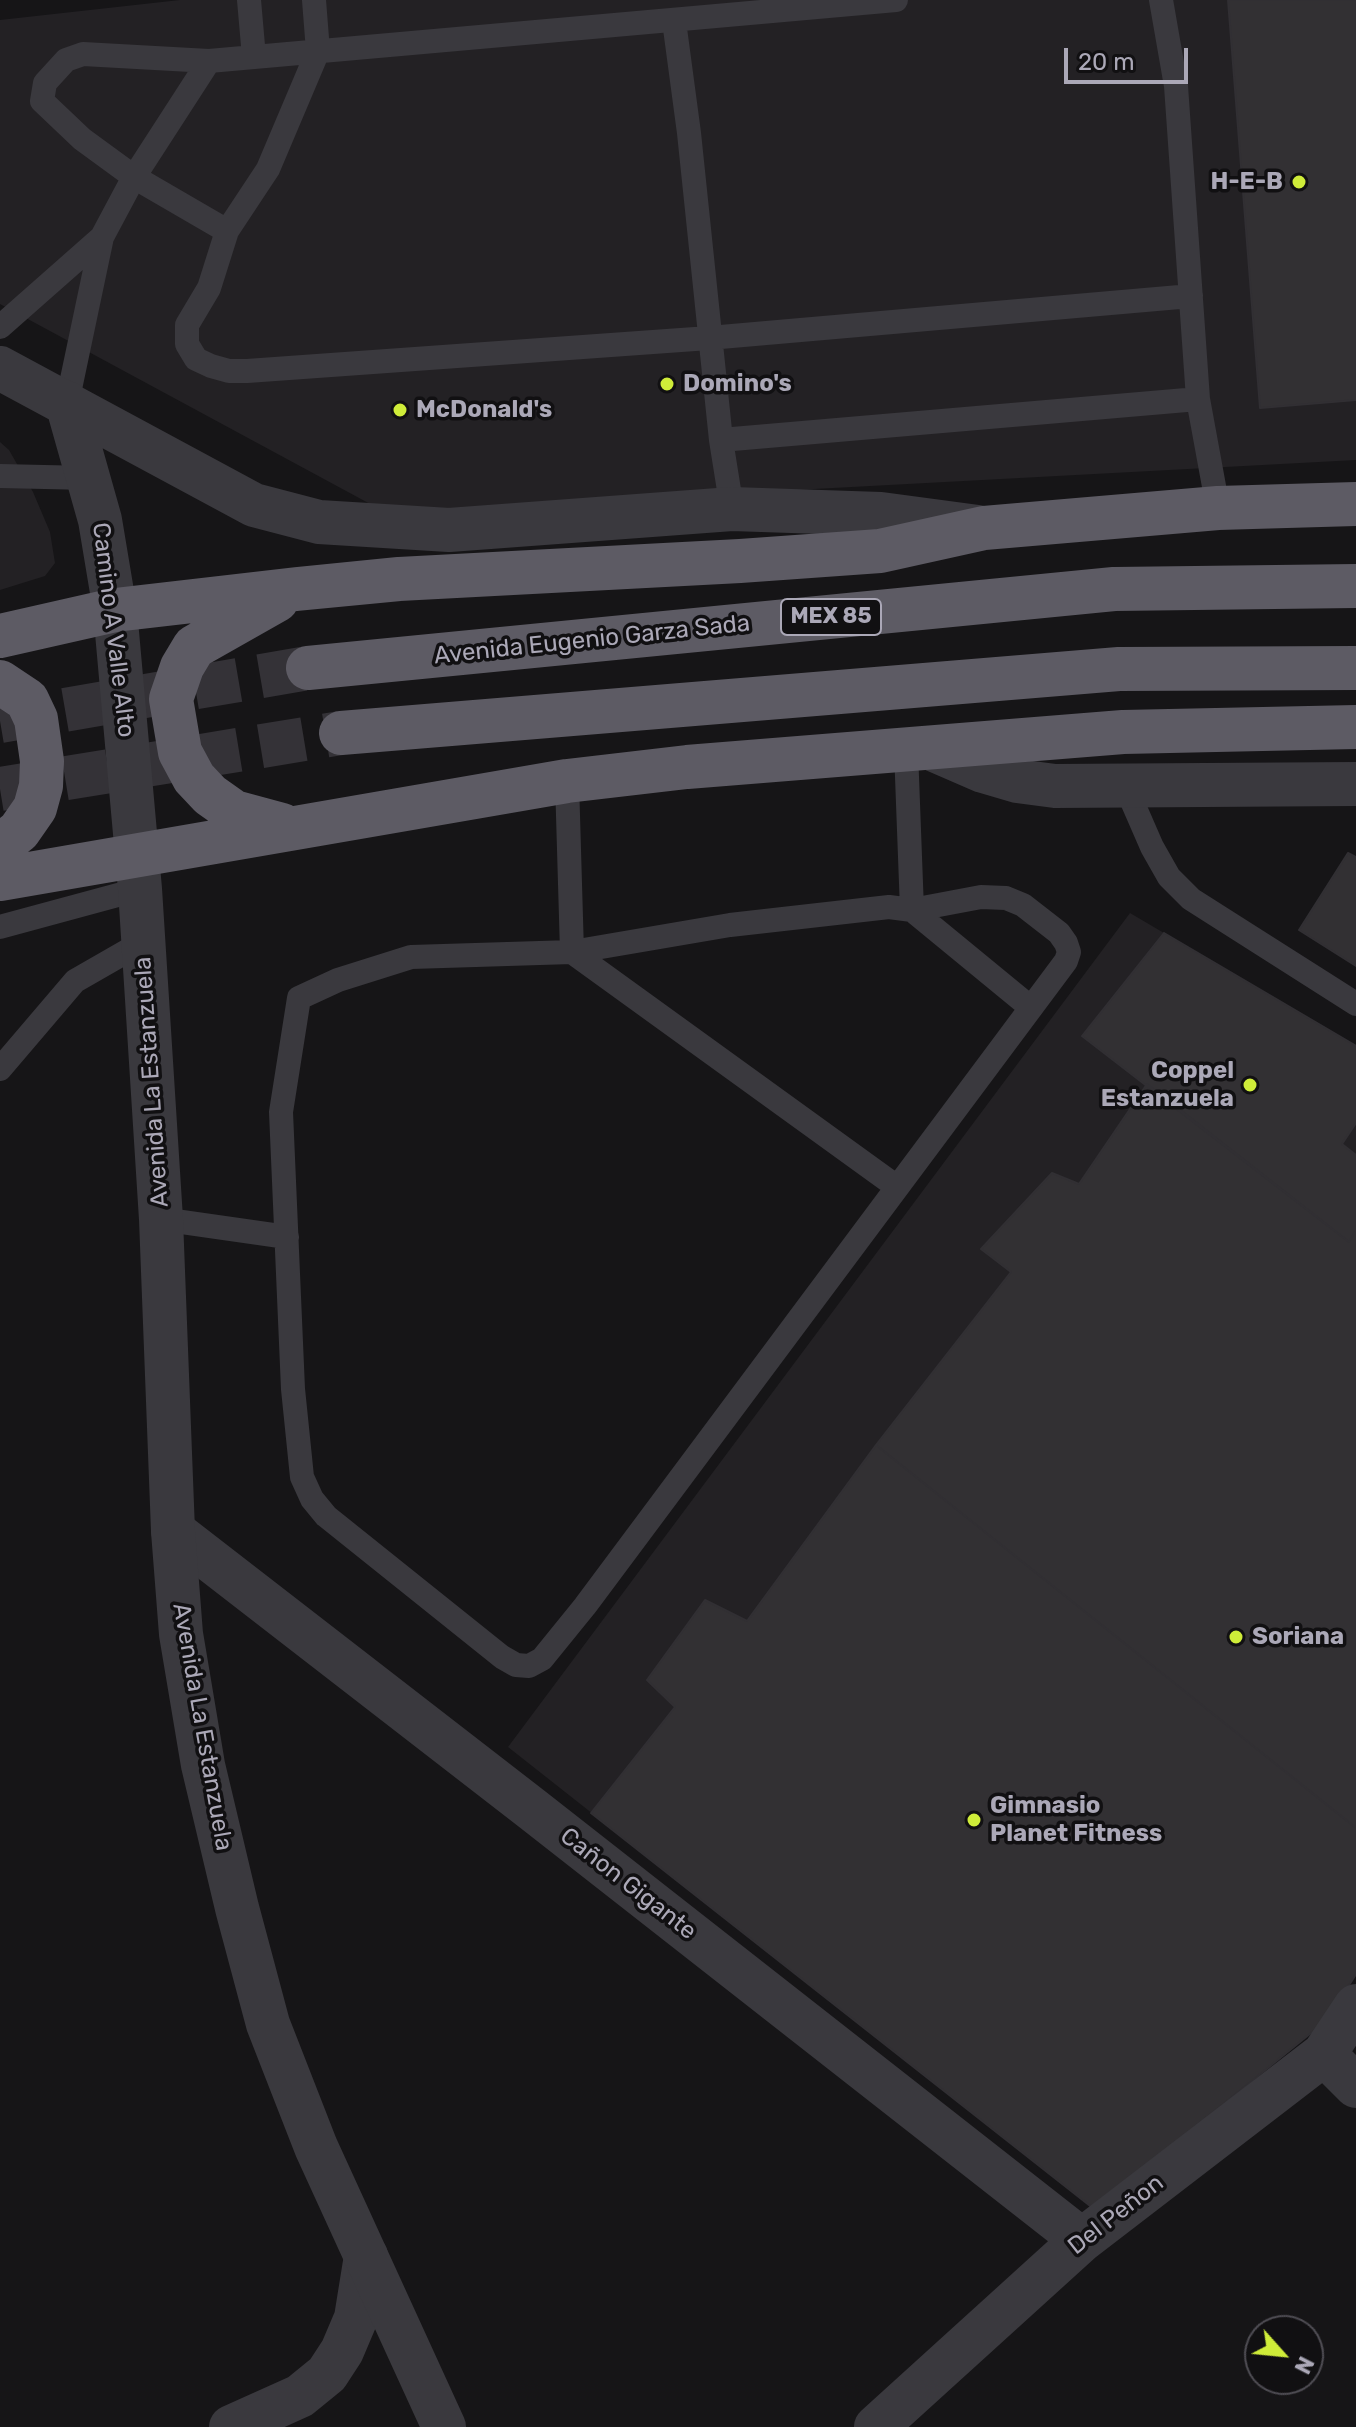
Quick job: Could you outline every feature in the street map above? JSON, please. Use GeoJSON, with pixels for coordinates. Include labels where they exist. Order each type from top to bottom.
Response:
{"type":"FeatureCollection","features":[{"type":"Feature","properties":{"kind":"highway"},"geometry":{"type":"LineString","coordinates":[[0,636],[115,610],[399,579],[880,551],[984,528],[1218,508],[1356,504]]}},
{"type":"Feature","properties":{"kind":"highway","name":"Avenida Eugenio Garza Sada"},"geometry":{"type":"LineString","coordinates":[[308,668],[1114,589],[1356,586]]}},
{"type":"Feature","properties":{"kind":"highway"},"geometry":{"type":"LineString","coordinates":[[289,827],[234,812],[210,795],[194,778],[180,752],[171,699],[182,667],[194,647],[297,589]]}},
{"type":"Feature","properties":{"kind":"highway"},"geometry":{"type":"LineString","coordinates":[[341,733],[1119,669],[1356,668]]}},
{"type":"Feature","properties":{"kind":"highway"},"geometry":{"type":"LineString","coordinates":[[0,682],[27,700],[36,719],[42,761],[41,786],[35,808],[19,831],[0,846]]}},
{"type":"Feature","properties":{"kind":"highway"},"geometry":{"type":"LineString","coordinates":[[0,879],[138,872],[289,827],[567,781],[687,767],[1123,732],[1356,727]]}},
{"type":"Feature","properties":{"kind":"street"},"geometry":{"type":"LineString","coordinates":[[0,368],[254,505],[319,522],[449,530],[732,509],[881,514],[984,528]]}},
{"type":"Feature","properties":{"kind":"street","name":"Camino A Valle Alto"},"geometry":{"type":"LineString","coordinates":[[67,403],[100,520],[115,610],[138,872]]}},
{"type":"Feature","properties":{"kind":"street"},"geometry":{"type":"LineString","coordinates":[[918,749],[1017,781],[1055,786],[1356,784]]}},
{"type":"Feature","properties":{"kind":"street","name":"Avenida La Estanzuela"},"geometry":{"type":"LineString","coordinates":[[138,872],[161,1219],[173,1531],[183,1648],[203,1765],[268,2024],[316,2147],[444,2427]]}},
{"type":"Feature","properties":{"kind":"street","name":"Cañon Gigante"},"geometry":{"type":"LineString","coordinates":[[173,1531],[545,1818],[1082,2240]]}},
{"type":"Feature","properties":{"kind":"street","name":"Del Peñon"},"geometry":{"type":"LineString","coordinates":[[876,2427],[1082,2240],[1324,2054],[1356,2006]]}},
{"type":"Feature","properties":{"kind":"street"},"geometry":{"type":"LineString","coordinates":[[1324,2054],[1356,2086]]}},
{"type":"Feature","properties":{"kind":"street"},"geometry":{"type":"LineString","coordinates":[[231,2427],[300,2396],[327,2374],[342,2351],[356,2318],[366,2256]]}},
{"type":"Feature","properties":{"kind":"lane"},"geometry":{"type":"LineString","coordinates":[[249,0],[254,57]]}},
{"type":"Feature","properties":{"kind":"lane"},"geometry":{"type":"LineString","coordinates":[[314,0],[318,51],[268,169],[227,231],[209,288],[187,325],[187,344],[196,359],[229,371],[709,338],[1191,296]]}},
{"type":"Feature","properties":{"kind":"lane"},"geometry":{"type":"LineString","coordinates":[[227,231],[134,177],[82,139],[42,101],[45,83],[66,60],[83,54],[209,61],[896,0]]}},
{"type":"Feature","properties":{"kind":"lane"},"geometry":{"type":"LineString","coordinates":[[1161,0],[1176,86],[1198,399],[1218,508]]}},
{"type":"Feature","properties":{"kind":"lane"},"geometry":{"type":"LineString","coordinates":[[674,21],[689,133],[721,440],[732,509]]}},
{"type":"Feature","properties":{"kind":"lane"},"geometry":{"type":"LineString","coordinates":[[67,403],[102,237],[134,177],[209,61]]}},
{"type":"Feature","properties":{"kind":"lane"},"geometry":{"type":"LineString","coordinates":[[0,327],[102,237]]}},
{"type":"Feature","properties":{"kind":"lane"},"geometry":{"type":"LineString","coordinates":[[721,440],[1198,399]]}},
{"type":"Feature","properties":{"kind":"lane"},"geometry":{"type":"LineString","coordinates":[[0,476],[89,478]]}},
{"type":"Feature","properties":{"kind":"lane"},"geometry":{"type":"LineString","coordinates":[[912,910],[918,749]]}},
{"type":"Feature","properties":{"kind":"lane"},"geometry":{"type":"LineString","coordinates":[[567,781],[572,952]]}},
{"type":"Feature","properties":{"kind":"lane"},"geometry":{"type":"LineString","coordinates":[[1125,785],[1169,877],[1191,899],[1356,1004]]}},
{"type":"Feature","properties":{"kind":"lane"},"geometry":{"type":"LineString","coordinates":[[0,927],[138,872]]}},
{"type":"Feature","properties":{"kind":"lane"},"geometry":{"type":"LineString","coordinates":[[981,897],[1006,898],[1023,905],[1059,933],[1069,952],[1066,961],[585,1606],[542,1659],[529,1666],[516,1665],[326,1516],[312,1499],[302,1477],[293,1389],[281,1112],[299,998],[338,980],[411,957],[572,952],[730,925],[889,907],[912,910],[981,897]]}},
{"type":"Feature","properties":{"kind":"lane"},"geometry":{"type":"LineString","coordinates":[[912,910],[1030,1007]]}},
{"type":"Feature","properties":{"kind":"lane"},"geometry":{"type":"LineString","coordinates":[[0,1069],[75,981],[143,942]]}},
{"type":"Feature","properties":{"kind":"lane"},"geometry":{"type":"LineString","coordinates":[[572,952],[897,1187]]}},
{"type":"Feature","properties":{"kind":"lane"},"geometry":{"type":"LineString","coordinates":[[161,1219],[287,1237]]}},
{"type":"Feature","properties":{"kind":"shaded area"},"geometry":{"type":"Polygon","coordinates":[[[180,0],[1356,0],[1356,460],[385,512],[0,304],[0,20],[180,0]]]}},
{"type":"Feature","properties":{"kind":"shaded area"},"geometry":{"type":"Polygon","coordinates":[[[0,442],[9,450],[33,492],[50,532],[55,563],[45,576],[0,590],[0,442]]]}},
{"type":"Feature","properties":{"kind":"shaded area"},"geometry":{"type":"Polygon","coordinates":[[[1130,913],[1356,1046],[1356,1974],[1327,2020],[1094,2209],[508,1747],[1130,913]]]}},
{"type":"Feature","properties":{"kind":"building","name":"H-E-B"},"geometry":{"type":"Polygon","coordinates":[[[1228,0],[1356,0],[1356,400],[1260,408],[1228,0]]]}},
{"type":"Feature","properties":{"kind":"building"},"geometry":{"type":"Polygon","coordinates":[[[1348,853],[1356,857],[1356,966],[1299,930],[1348,853]]]}},
{"type":"Feature","properties":{"kind":"building","name":"Coppel Estanzuela"},"geometry":{"type":"Polygon","coordinates":[[[1164,933],[1356,1046],[1356,1123],[1342,1144],[1356,1155],[1356,1230],[1349,1242],[1082,1036],[1164,933]]]}},
{"type":"Feature","properties":{"kind":"building","name":"Soriana"},"geometry":{"type":"Polygon","coordinates":[[[1147,1084],[1349,1242],[1356,1230],[1356,1828],[876,1445],[1011,1272],[981,1249],[1052,1173],[1079,1184],[1147,1084]]]}},
{"type":"Feature","properties":{"kind":"building","name":"Gimnasio Planet Fitness"},"geometry":{"type":"Polygon","coordinates":[[[876,1445],[1356,1828],[1356,1974],[1327,2020],[1094,2209],[591,1813],[675,1707],[647,1680],[705,1600],[747,1621],[876,1445]]]}},
{"type":"Feature","properties":{"kind":"tunnel"},"geometry":{"type":"LineString","coordinates":[[0,721],[308,668]]}},
{"type":"Feature","properties":{"kind":"tunnel"},"geometry":{"type":"LineString","coordinates":[[0,789],[341,733]]}},
{"type":"Feature","properties":{"kind":"place","name":"H-E-B"},"geometry":{"type":"Point","coordinates":[1299,182]}},
{"type":"Feature","properties":{"kind":"place","name":"Domino's"},"geometry":{"type":"Point","coordinates":[667,384]}},
{"type":"Feature","properties":{"kind":"place","name":"McDonald's"},"geometry":{"type":"Point","coordinates":[400,410]}},
{"type":"Feature","properties":{"kind":"place","name":"Coppel Estanzuela"},"geometry":{"type":"Point","coordinates":[1250,1085]}},
{"type":"Feature","properties":{"kind":"place","name":"Soriana"},"geometry":{"type":"Point","coordinates":[1236,1637]}},
{"type":"Feature","properties":{"kind":"place","name":"Gimnasio Planet Fitness"},"geometry":{"type":"Point","coordinates":[974,1820]}}]}
